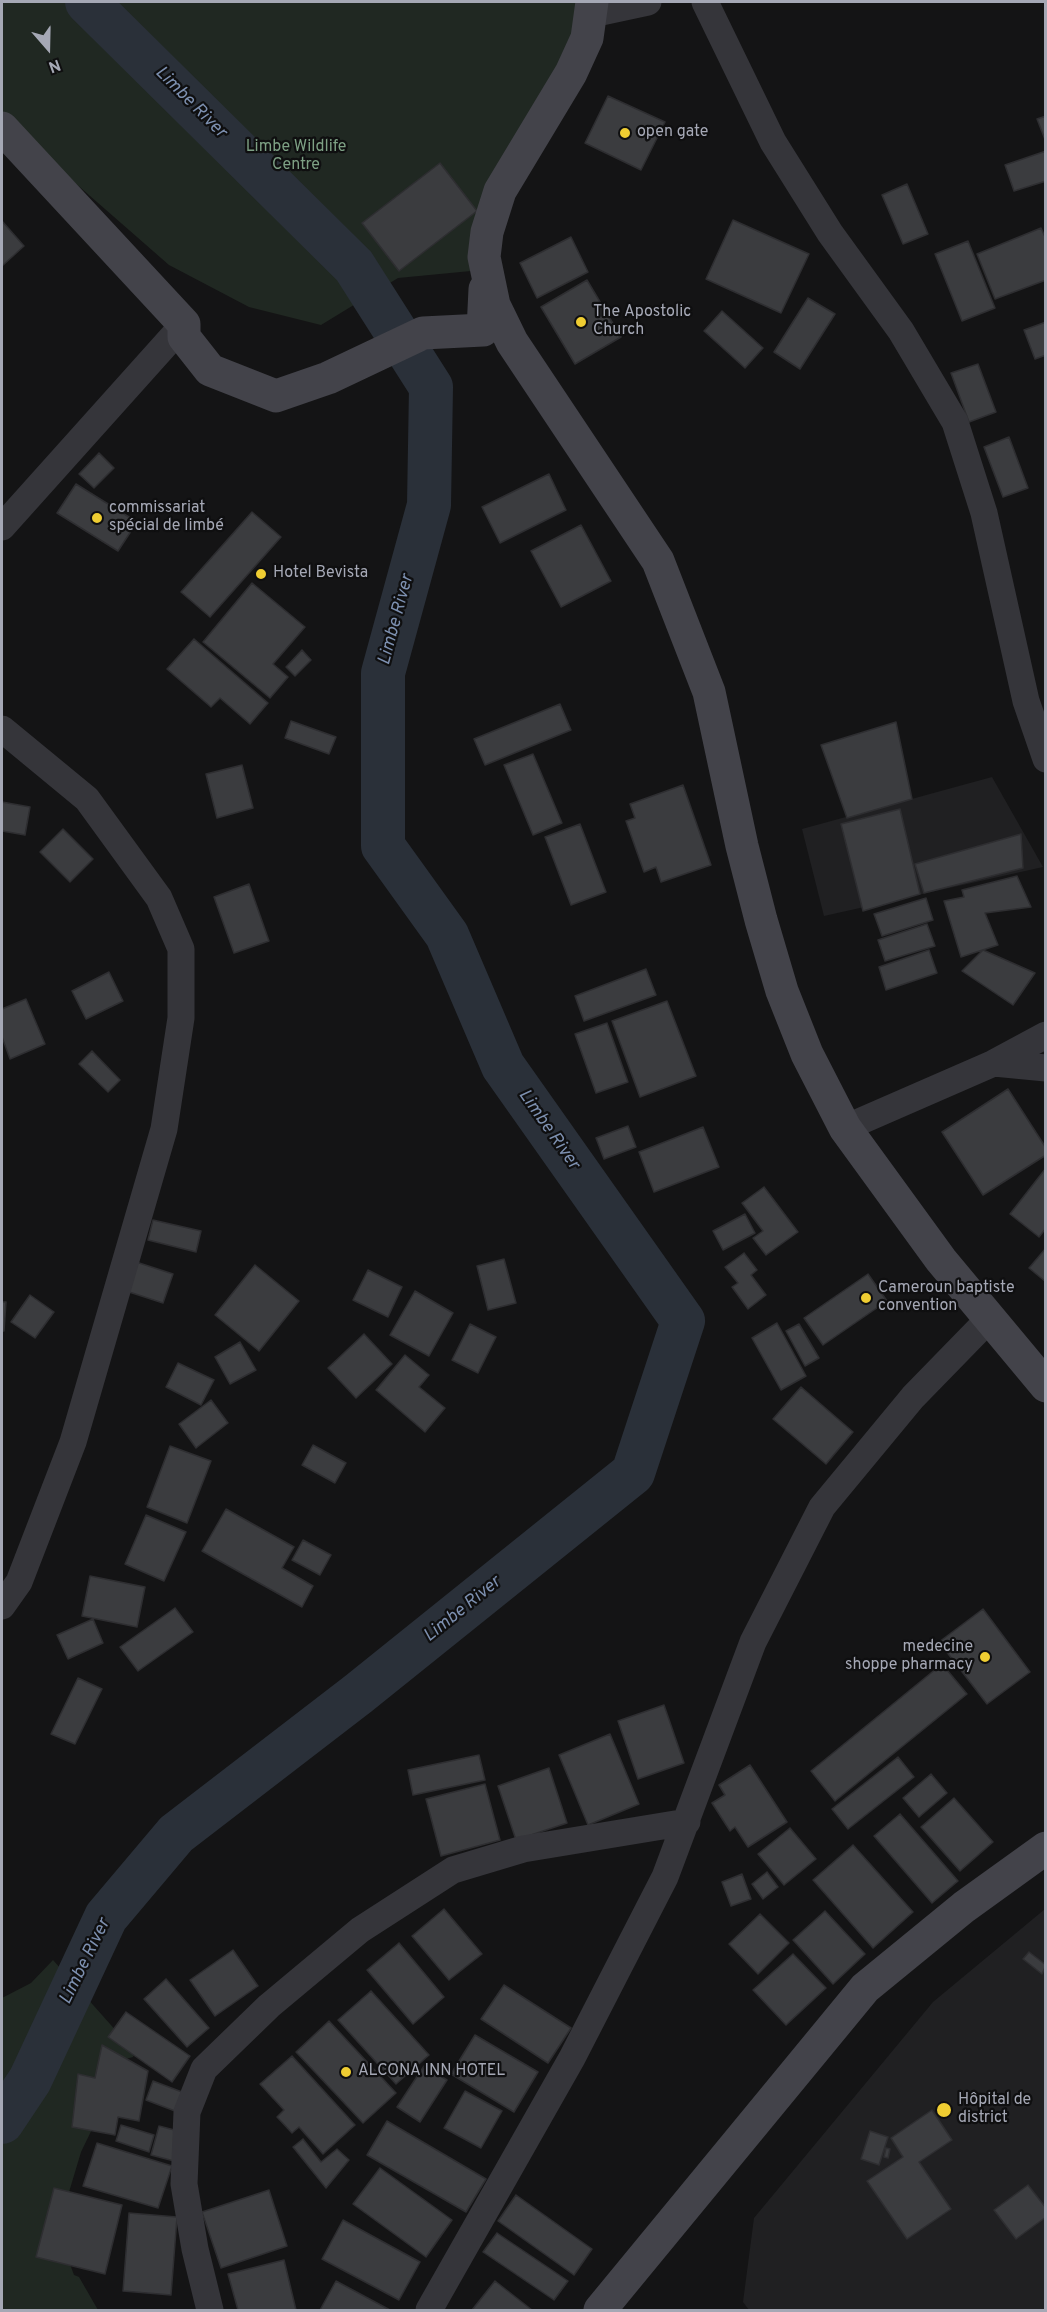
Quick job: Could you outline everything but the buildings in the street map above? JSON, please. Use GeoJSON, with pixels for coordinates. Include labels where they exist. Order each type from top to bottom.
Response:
{"type":"FeatureCollection","features":[{"type":"Feature","properties":{"kind":"street"},"geometry":{"type":"LineString","coordinates":[[2,128],[184,324],[184,337],[210,370],[276,396],[370,360],[423,333],[483,330],[486,277],[484,257],[487,232],[500,190],[571,73],[587,38],[592,8],[648,2]]}},
{"type":"Feature","properties":{"kind":"street"},"geometry":{"type":"LineString","coordinates":[[705,2],[773,142],[830,233],[901,331],[955,422],[984,513],[1026,701],[1046,759]]}},
{"type":"Feature","properties":{"kind":"street"},"geometry":{"type":"LineString","coordinates":[[486,277],[494,305],[512,342],[658,561],[709,692],[742,846],[782,992],[807,1054],[845,1128],[941,1260],[1046,1386]]}},
{"type":"Feature","properties":{"kind":"street"},"geometry":{"type":"LineString","coordinates":[[2,527],[184,324]]}},
{"type":"Feature","properties":{"kind":"street"},"geometry":{"type":"LineString","coordinates":[[2,729],[87,799],[159,898],[181,949],[181,1018],[164,1129],[73,1442],[19,1582],[2,1606]]}},
{"type":"Feature","properties":{"kind":"street"},"geometry":{"type":"LineString","coordinates":[[845,1128],[994,1063],[1042,1032]]}},
{"type":"Feature","properties":{"kind":"street"},"geometry":{"type":"LineString","coordinates":[[994,1063],[1046,1068]]}},
{"type":"Feature","properties":{"kind":"street"},"geometry":{"type":"LineString","coordinates":[[429,2310],[572,2058],[665,1877],[753,1642],[822,1507],[913,1397],[988,1319]]}},
{"type":"Feature","properties":{"kind":"street"},"geometry":{"type":"LineString","coordinates":[[210,2310],[195,2249],[184,2184],[187,2112],[204,2069],[269,2006],[360,1930],[453,1870],[523,1849],[687,1822]]}},
{"type":"Feature","properties":{"kind":"street"},"geometry":{"type":"LineString","coordinates":[[600,2310],[865,1988],[964,1907],[1046,1848]]}},
{"type":"Feature","properties":{"kind":"shaded area"},"geometry":{"type":"Polygon","coordinates":[[[992,777],[1043,867],[824,916],[802,829],[992,777]]]}},
{"type":"Feature","properties":{"kind":"shaded area","name":"Hôpital de district"},"geometry":{"type":"Polygon","coordinates":[[[1045,1909],[1045,2310],[749,2310],[743,2302],[754,2218],[933,2002],[1045,1909]]]}},
{"type":"Feature","properties":{"kind":"green space","name":"Limbe Wildlife Centre"},"geometry":{"type":"Polygon","coordinates":[[[2,2],[588,2],[471,271],[398,278],[321,325],[249,307],[169,265],[2,119],[2,2]]]}},
{"type":"Feature","properties":{"kind":"green space"},"geometry":{"type":"Polygon","coordinates":[[[53,1960],[135,2052],[133,2057],[126,2059],[81,2152],[66,2202],[63,2245],[74,2275],[79,2277],[98,2310],[2,2310],[2,1998],[31,1983],[53,1960]]]}},
{"type":"Feature","properties":{"kind":"waterway","name":"Limbe River"},"geometry":{"type":"LineString","coordinates":[[2,2122],[30,2080],[106,1917],[176,1834],[358,1694],[633,1473],[683,1321],[503,1066],[447,935],[383,846],[383,673],[429,505],[431,387],[354,266],[87,2]]}},
{"type":"Feature","properties":{"kind":"place","name":"open gate"},"geometry":{"type":"Point","coordinates":[625,133]}},
{"type":"Feature","properties":{"kind":"place","name":"The Apostolic Church"},"geometry":{"type":"Point","coordinates":[581,322]}},
{"type":"Feature","properties":{"kind":"place","name":"commissariat spécial de limbé"},"geometry":{"type":"Point","coordinates":[97,518]}},
{"type":"Feature","properties":{"kind":"place","name":"Hotel Bevista"},"geometry":{"type":"Point","coordinates":[261,574]}},
{"type":"Feature","properties":{"kind":"place","name":"Cameroun baptiste convention"},"geometry":{"type":"Point","coordinates":[866,1298]}},
{"type":"Feature","properties":{"kind":"place","name":"medecine shoppe pharmacy"},"geometry":{"type":"Point","coordinates":[985,1657]}},
{"type":"Feature","properties":{"kind":"place","name":"ALCONA INN HOTEL"},"geometry":{"type":"Point","coordinates":[346,2072]}},
{"type":"Feature","properties":{"kind":"place","name":"Hôpital de district"},"geometry":{"type":"Point","coordinates":[944,2110]}}]}
